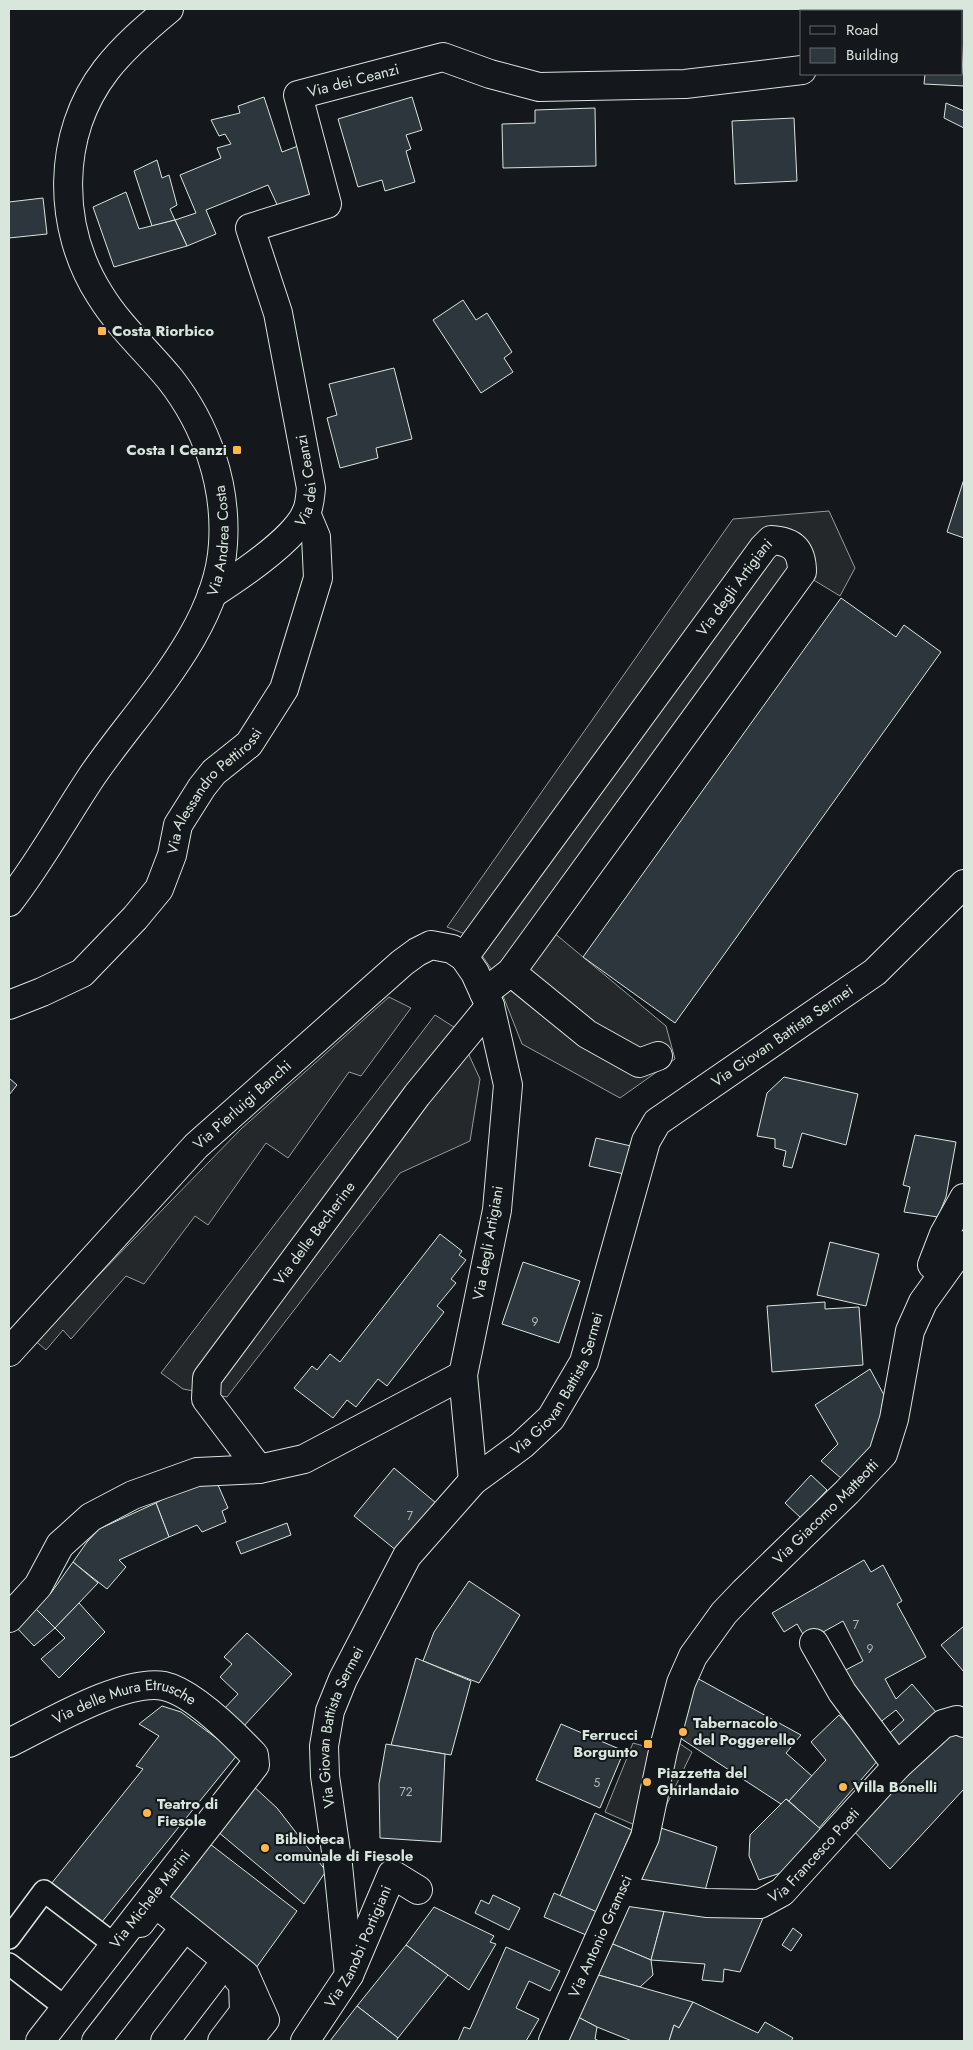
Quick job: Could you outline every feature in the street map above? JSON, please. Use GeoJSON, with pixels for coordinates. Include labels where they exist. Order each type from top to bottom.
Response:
{"type":"FeatureCollection","features":[{"type":"Feature","properties":{"kind":"street","name":"Via Andrea Costa"},"geometry":{"type":"LineString","coordinates":[[9,902],[29,875],[92,776],[178,658],[198,624],[212,594],[224,543],[222,502],[212,457],[202,430],[186,401],[170,379],[100,297],[75,244],[69,212],[68,177],[73,141],[85,105],[105,71],[134,38],[169,9]]}},
{"type":"Feature","properties":{"kind":"street","name":"Via dei Ceanzi"},"geometry":{"type":"LineString","coordinates":[[212,594],[260,563],[297,525],[306,513],[311,488],[278,313],[250,228],[327,204],[298,96],[443,58],[490,74],[539,87],[685,84],[800,70]]}},
{"type":"Feature","properties":{"kind":"street","name":"Via Alessandro Pettirossi"},"geometry":{"type":"LineString","coordinates":[[9,1005],[82,973],[135,918],[159,889],[172,855],[178,825],[202,787],[214,772],[249,744],[284,689],[318,578],[316,537],[306,513]]}},
{"type":"Feature","properties":{"kind":"street","name":"Via degli Artigiani"},"geometry":{"type":"LineString","coordinates":[[464,957],[763,548],[772,540],[784,541],[796,549],[802,561],[802,572],[511,972],[487,999],[508,1085],[497,1210],[463,1375],[473,1481]]}},
{"type":"Feature","properties":{"kind":"street","name":"Via Giovan Battista Sermei"},"geometry":{"type":"LineString","coordinates":[[349,1976],[338,1865],[325,1776],[324,1746],[330,1711],[343,1679],[407,1556],[473,1481],[522,1445],[551,1418],[584,1362],[646,1141],[657,1122],[875,972],[964,884]]}},
{"type":"Feature","properties":{"kind":"street","name":"Via Pierluigi Banchi"},"geometry":{"type":"LineString","coordinates":[[9,1352],[196,1146],[402,963],[431,945],[452,949],[464,957]]}},
{"type":"Feature","properties":{"kind":"street"},"geometry":{"type":"LineString","coordinates":[[464,957],[487,999]]}},
{"type":"Feature","properties":{"kind":"street"},"geometry":{"type":"LineString","coordinates":[[511,972],[587,1034],[639,1063],[658,1056]]}},
{"type":"Feature","properties":{"kind":"street","name":"Via delle Becherine"},"geometry":{"type":"LineString","coordinates":[[258,1469],[206,1399],[207,1378],[418,1096],[487,999]]}},
{"type":"Feature","properties":{"kind":"street"},"geometry":{"type":"LineString","coordinates":[[943,1272],[932,1264],[944,1234],[964,1198]]}},
{"type":"Feature","properties":{"kind":"street","name":"Via Giacomo Matteotti"},"geometry":{"type":"LineString","coordinates":[[647,1830],[667,1735],[686,1669],[707,1635],[744,1592],[847,1492],[883,1454],[894,1419],[910,1331],[923,1302],[964,1245]]}},
{"type":"Feature","properties":{"kind":"street"},"geometry":{"type":"LineString","coordinates":[[9,1618],[38,1586],[60,1544],[91,1517],[133,1495],[197,1472],[258,1469],[304,1459],[463,1375]]}},
{"type":"Feature","properties":{"kind":"street"},"geometry":{"type":"LineString","coordinates":[[814,1643],[842,1692],[897,1766]]}},
{"type":"Feature","properties":{"kind":"street","name":"Via delle Mura Etrusche"},"geometry":{"type":"LineString","coordinates":[[9,1743],[113,1694],[134,1688],[164,1686],[193,1699],[254,1755]]}},
{"type":"Feature","properties":{"kind":"street","name":"Via Francesco Poeti"},"geometry":{"type":"LineString","coordinates":[[622,1891],[706,1903],[760,1904],[782,1892],[897,1766],[943,1724],[957,1720],[964,1723]]}},
{"type":"Feature","properties":{"kind":"street","name":"Via Michele Marini"},"geometry":{"type":"LineString","coordinates":[[40,2041],[255,1765],[254,1755]]}},
{"type":"Feature","properties":{"kind":"street","name":"Via Antonio Gramsci"},"geometry":{"type":"LineString","coordinates":[[553,2041],[622,1891],[647,1830]]}},
{"type":"Feature","properties":{"kind":"street","name":"Via Zanobi Portigiani"},"geometry":{"type":"LineString","coordinates":[[305,2041],[349,1976],[392,1874],[418,1890]]}},
{"type":"Feature","properties":{"kind":"street"},"geometry":{"type":"LineString","coordinates":[[9,1938],[44,1891],[115,1945]]}},
{"type":"Feature","properties":{"kind":"street"},"geometry":{"type":"LineString","coordinates":[[51,2041],[155,1904],[246,1975],[265,2020],[248,2041]]}},
{"type":"Feature","properties":{"kind":"street"},"geometry":{"type":"LineString","coordinates":[[145,1906],[223,1965],[243,1984],[244,2012],[222,2041]]}},
{"type":"Feature","properties":{"kind":"street"},"geometry":{"type":"LineString","coordinates":[[96,2041],[181,1932]]}},
{"type":"Feature","properties":{"kind":"street"},"geometry":{"type":"LineString","coordinates":[[9,1964],[66,2008]]}},
{"type":"Feature","properties":{"kind":"street"},"geometry":{"type":"LineString","coordinates":[[165,2041],[223,1965]]}},
{"type":"Feature","properties":{"kind":"shaded area"},"geometry":{"type":"Polygon","coordinates":[[[829,511],[855,568],[840,596],[812,579],[553,932],[666,1026],[675,1059],[620,1098],[522,1044],[494,973],[468,935],[447,927],[733,519],[829,511]]]}},
{"type":"Feature","properties":{"kind":"shaded area"},"geometry":{"type":"Polygon","coordinates":[[[389,997],[411,1008],[361,1076],[349,1072],[288,1158],[266,1143],[208,1225],[195,1216],[144,1284],[126,1276],[71,1339],[63,1330],[46,1350],[26,1333],[57,1318],[241,1129],[389,997]]]}},
{"type":"Feature","properties":{"kind":"shaded area"},"geometry":{"type":"Polygon","coordinates":[[[435,1015],[457,1029],[480,1079],[470,1141],[400,1173],[227,1397],[183,1389],[161,1373],[435,1015]]]}},
{"type":"Feature","properties":{"kind":"shaded area","name":"Piazzetta del Ghirlandaio"},"geometry":{"type":"Polygon","coordinates":[[[667,1735],[692,1752],[653,1833],[605,1812],[633,1743],[662,1751],[667,1735]]]}},
{"type":"Feature","properties":{"kind":"building"},"geometry":{"type":"Polygon","coordinates":[[[964,36],[964,86],[924,84],[925,75],[963,75],[964,36]]]}},
{"type":"Feature","properties":{"kind":"building"},"geometry":{"type":"Polygon","coordinates":[[[264,97],[282,152],[298,146],[319,194],[280,211],[268,185],[206,210],[216,234],[187,246],[175,220],[196,213],[180,175],[221,158],[217,148],[231,144],[225,134],[219,136],[211,120],[240,113],[238,106],[264,97]]]}},
{"type":"Feature","properties":{"kind":"building"},"geometry":{"type":"Polygon","coordinates":[[[412,97],[422,130],[406,135],[411,149],[406,151],[415,182],[385,191],[382,180],[358,187],[338,119],[412,97]]]}},
{"type":"Feature","properties":{"kind":"building"},"geometry":{"type":"Polygon","coordinates":[[[946,103],[964,111],[964,128],[944,118],[946,103]]]}},
{"type":"Feature","properties":{"kind":"building"},"geometry":{"type":"Polygon","coordinates":[[[595,108],[596,166],[503,168],[502,124],[535,123],[535,110],[595,108]]]}},
{"type":"Feature","properties":{"kind":"building"},"geometry":{"type":"Polygon","coordinates":[[[794,118],[797,181],[735,184],[732,121],[794,118]]]}},
{"type":"Feature","properties":{"kind":"building"},"geometry":{"type":"Polygon","coordinates":[[[157,160],[162,178],[169,175],[177,205],[170,209],[175,220],[152,226],[134,171],[157,160]]]}},
{"type":"Feature","properties":{"kind":"building"},"geometry":{"type":"Polygon","coordinates":[[[126,192],[139,229],[175,220],[187,246],[114,267],[93,207],[126,192]]]}},
{"type":"Feature","properties":{"kind":"building"},"geometry":{"type":"Polygon","coordinates":[[[43,198],[47,234],[9,238],[9,202],[43,198]]]}},
{"type":"Feature","properties":{"kind":"building"},"geometry":{"type":"Polygon","coordinates":[[[463,300],[476,320],[487,313],[512,352],[504,358],[513,372],[481,393],[433,320],[463,300]]]}},
{"type":"Feature","properties":{"kind":"building"},"geometry":{"type":"Polygon","coordinates":[[[394,368],[412,439],[376,448],[378,458],[340,468],[327,418],[337,415],[329,384],[394,368]]]}},
{"type":"Feature","properties":{"kind":"building"},"geometry":{"type":"Polygon","coordinates":[[[964,479],[964,538],[947,532],[964,479]]]}},
{"type":"Feature","properties":{"kind":"building"},"geometry":{"type":"Polygon","coordinates":[[[841,598],[896,637],[904,625],[941,652],[675,1023],[583,957],[841,598]]]}},
{"type":"Feature","properties":{"kind":"building"},"geometry":{"type":"Polygon","coordinates":[[[784,1077],[858,1094],[846,1145],[802,1133],[792,1168],[783,1166],[786,1151],[775,1148],[775,1139],[757,1136],[767,1093],[784,1077]]]}},
{"type":"Feature","properties":{"kind":"building"},"geometry":{"type":"Polygon","coordinates":[[[9,1078],[17,1085],[9,1095],[9,1078]]]}},
{"type":"Feature","properties":{"kind":"building"},"geometry":{"type":"Polygon","coordinates":[[[915,1135],[956,1142],[946,1197],[938,1217],[904,1212],[910,1187],[903,1185],[915,1135]]]}},
{"type":"Feature","properties":{"kind":"building"},"geometry":{"type":"Polygon","coordinates":[[[596,1138],[631,1146],[624,1174],[589,1166],[596,1138]]]}},
{"type":"Feature","properties":{"kind":"building"},"geometry":{"type":"Polygon","coordinates":[[[440,1234],[462,1251],[459,1255],[466,1260],[451,1279],[456,1283],[437,1306],[444,1312],[387,1386],[378,1379],[356,1407],[347,1400],[333,1418],[294,1388],[312,1366],[317,1370],[330,1354],[340,1362],[440,1234]]]}},
{"type":"Feature","properties":{"kind":"building"},"geometry":{"type":"Polygon","coordinates":[[[830,1242],[879,1254],[866,1306],[817,1295],[830,1242]]]}},
{"type":"Feature","properties":{"kind":"building"},"geometry":{"type":"Polygon","coordinates":[[[523,1262],[580,1281],[559,1343],[502,1324],[523,1262]]]}},
{"type":"Feature","properties":{"kind":"building"},"geometry":{"type":"Polygon","coordinates":[[[825,1302],[825,1309],[859,1307],[863,1365],[772,1372],[767,1306],[825,1302]]]}},
{"type":"Feature","properties":{"kind":"building"},"geometry":{"type":"Polygon","coordinates":[[[870,1369],[884,1395],[875,1445],[842,1479],[821,1461],[838,1444],[815,1405],[870,1369]]]}},
{"type":"Feature","properties":{"kind":"building"},"geometry":{"type":"Polygon","coordinates":[[[394,1468],[436,1503],[397,1551],[354,1516],[394,1468]]]}},
{"type":"Feature","properties":{"kind":"building"},"geometry":{"type":"Polygon","coordinates":[[[811,1475],[827,1490],[801,1518],[785,1503],[811,1475]]]}},
{"type":"Feature","properties":{"kind":"building"},"geometry":{"type":"Polygon","coordinates":[[[215,1478],[228,1508],[222,1511],[226,1522],[202,1532],[197,1525],[169,1537],[156,1503],[189,1485],[215,1478]]]}},
{"type":"Feature","properties":{"kind":"building"},"geometry":{"type":"Polygon","coordinates":[[[156,1503],[169,1537],[119,1560],[126,1567],[107,1589],[73,1562],[99,1529],[156,1503]]]}},
{"type":"Feature","properties":{"kind":"building"},"geometry":{"type":"Polygon","coordinates":[[[287,1523],[291,1535],[241,1554],[236,1542],[287,1523]]]}},
{"type":"Feature","properties":{"kind":"building"},"geometry":{"type":"Polygon","coordinates":[[[864,1560],[871,1572],[883,1565],[902,1601],[897,1604],[926,1657],[885,1679],[896,1699],[912,1684],[941,1718],[900,1759],[884,1738],[904,1720],[896,1710],[874,1727],[836,1675],[863,1661],[843,1621],[807,1641],[797,1624],[784,1632],[772,1613],[864,1560]]]}},
{"type":"Feature","properties":{"kind":"building"},"geometry":{"type":"Polygon","coordinates":[[[73,1562],[98,1583],[55,1628],[34,1607],[51,1593],[73,1562]]]}},
{"type":"Feature","properties":{"kind":"building"},"geometry":{"type":"Polygon","coordinates":[[[469,1581],[520,1615],[479,1683],[423,1661],[434,1632],[469,1581]]]}},
{"type":"Feature","properties":{"kind":"building"},"geometry":{"type":"Polygon","coordinates":[[[79,1603],[105,1632],[59,1678],[41,1659],[65,1638],[55,1628],[79,1603]]]}},
{"type":"Feature","properties":{"kind":"building"},"geometry":{"type":"Polygon","coordinates":[[[34,1607],[55,1628],[34,1646],[15,1626],[34,1607]]]}},
{"type":"Feature","properties":{"kind":"building"},"geometry":{"type":"Polygon","coordinates":[[[964,1626],[964,1672],[941,1645],[964,1626]]]}},
{"type":"Feature","properties":{"kind":"building"},"geometry":{"type":"Polygon","coordinates":[[[247,1633],[292,1674],[242,1728],[223,1710],[238,1694],[220,1677],[232,1664],[224,1657],[247,1633]]]}},
{"type":"Feature","properties":{"kind":"building"},"geometry":{"type":"Polygon","coordinates":[[[416,1658],[471,1681],[451,1755],[391,1745],[416,1658]]]}},
{"type":"Feature","properties":{"kind":"building"},"geometry":{"type":"Polygon","coordinates":[[[695,1677],[801,1735],[786,1753],[812,1776],[789,1801],[786,1799],[781,1804],[677,1736],[695,1677]]]}},
{"type":"Feature","properties":{"kind":"building","name":"Teatro di Fiesole"},"geometry":{"type":"Polygon","coordinates":[[[162,1706],[181,1712],[238,1754],[97,1928],[47,1889],[143,1769],[136,1766],[159,1736],[139,1724],[162,1706]]]}},
{"type":"Feature","properties":{"kind":"building"},"geometry":{"type":"Polygon","coordinates":[[[839,1715],[880,1758],[819,1828],[789,1801],[826,1760],[811,1742],[839,1715]]]}},
{"type":"Feature","properties":{"kind":"building"},"geometry":{"type":"Polygon","coordinates":[[[561,1724],[624,1751],[600,1808],[536,1780],[561,1724]]]}},
{"type":"Feature","properties":{"kind":"building"},"geometry":{"type":"Polygon","coordinates":[[[944,1728],[964,1733],[964,1789],[890,1869],[849,1826],[944,1728]]]}},
{"type":"Feature","properties":{"kind":"building"},"geometry":{"type":"Polygon","coordinates":[[[386,1744],[445,1754],[441,1842],[380,1838],[379,1784],[386,1744]]]}},
{"type":"Feature","properties":{"kind":"building"},"geometry":{"type":"Polygon","coordinates":[[[252,1785],[277,1808],[326,1871],[304,1904],[217,1831],[252,1785]]]}},
{"type":"Feature","properties":{"kind":"building"},"geometry":{"type":"Polygon","coordinates":[[[786,1799],[824,1832],[790,1870],[759,1880],[749,1856],[750,1835],[786,1799]]]}},
{"type":"Feature","properties":{"kind":"building"},"geometry":{"type":"Polygon","coordinates":[[[595,1813],[632,1830],[597,1912],[560,1896],[595,1813]]]}},
{"type":"Feature","properties":{"kind":"building"},"geometry":{"type":"Polygon","coordinates":[[[661,1828],[717,1847],[703,1898],[637,1884],[661,1828]]]}},
{"type":"Feature","properties":{"kind":"building"},"geometry":{"type":"Polygon","coordinates":[[[210,1844],[297,1911],[256,1968],[165,1899],[210,1844]]]}},
{"type":"Feature","properties":{"kind":"building"},"geometry":{"type":"Polygon","coordinates":[[[554,1893],[597,1912],[586,1935],[544,1917],[554,1893]]]}},
{"type":"Feature","properties":{"kind":"building"},"geometry":{"type":"Polygon","coordinates":[[[493,1895],[520,1908],[509,1930],[475,1913],[481,1900],[489,1904],[493,1895]]]}},
{"type":"Feature","properties":{"kind":"building"},"geometry":{"type":"Polygon","coordinates":[[[631,1900],[665,1908],[651,1960],[608,1942],[631,1900]]]}},
{"type":"Feature","properties":{"kind":"building"},"geometry":{"type":"Polygon","coordinates":[[[434,1907],[494,1936],[490,1942],[496,1944],[469,1990],[406,1945],[434,1907]]]}},
{"type":"Feature","properties":{"kind":"building"},"geometry":{"type":"Polygon","coordinates":[[[665,1908],[766,1911],[740,1972],[724,1969],[723,1982],[702,1980],[705,1964],[651,1960],[665,1908]]]}},
{"type":"Feature","properties":{"kind":"building"},"geometry":{"type":"Polygon","coordinates":[[[793,1928],[802,1935],[791,1951],[782,1945],[793,1928]]]}},
{"type":"Feature","properties":{"kind":"building"},"geometry":{"type":"Polygon","coordinates":[[[608,1942],[651,1960],[653,1975],[640,1987],[595,1974],[608,1942]]]}},
{"type":"Feature","properties":{"kind":"building"},"geometry":{"type":"Polygon","coordinates":[[[406,1945],[448,1975],[398,2038],[357,2006],[406,1945]]]}},
{"type":"Feature","properties":{"kind":"building"},"geometry":{"type":"Polygon","coordinates":[[[506,1947],[560,1971],[550,1991],[529,1981],[516,2008],[539,2019],[526,2041],[458,2041],[464,2027],[470,2029],[506,1947]]]}},
{"type":"Feature","properties":{"kind":"building"},"geometry":{"type":"Polygon","coordinates":[[[595,1974],[693,2002],[679,2028],[674,2025],[669,2041],[632,2041],[578,2017],[595,1974]]]}},
{"type":"Feature","properties":{"kind":"building"},"geometry":{"type":"Polygon","coordinates":[[[693,2002],[758,2033],[765,2022],[793,2038],[791,2041],[669,2041],[674,2025],[679,2028],[693,2002]]]}},
{"type":"Feature","properties":{"kind":"building"},"geometry":{"type":"Polygon","coordinates":[[[357,2006],[398,2038],[396,2041],[330,2041],[357,2006]]]}},
{"type":"Feature","properties":{"kind":"building"},"geometry":{"type":"Polygon","coordinates":[[[578,2017],[597,2027],[595,2039],[599,2041],[567,2041],[578,2017]]]}},
{"type":"Feature","properties":{"kind":"place","name":"Costa Riorbico"},"geometry":{"type":"Point","coordinates":[102,331]}},
{"type":"Feature","properties":{"kind":"place","name":"Costa I Ceanzi"},"geometry":{"type":"Point","coordinates":[237,450]}},
{"type":"Feature","properties":{"kind":"place","name":"Tabernacolo del Poggerello"},"geometry":{"type":"Point","coordinates":[683,1732]}},
{"type":"Feature","properties":{"kind":"place","name":"Ferrucci Borgunto"},"geometry":{"type":"Point","coordinates":[648,1744]}},
{"type":"Feature","properties":{"kind":"place","name":"Piazzetta del Ghirlandaio"},"geometry":{"type":"Point","coordinates":[647,1782]}},
{"type":"Feature","properties":{"kind":"place","name":"Villa Bonelli"},"geometry":{"type":"Point","coordinates":[843,1787]}},
{"type":"Feature","properties":{"kind":"place","name":"Teatro di Fiesole"},"geometry":{"type":"Point","coordinates":[147,1813]}},
{"type":"Feature","properties":{"kind":"place","name":"Biblioteca comunale di Fiesole"},"geometry":{"type":"Point","coordinates":[265,1848]}}]}
